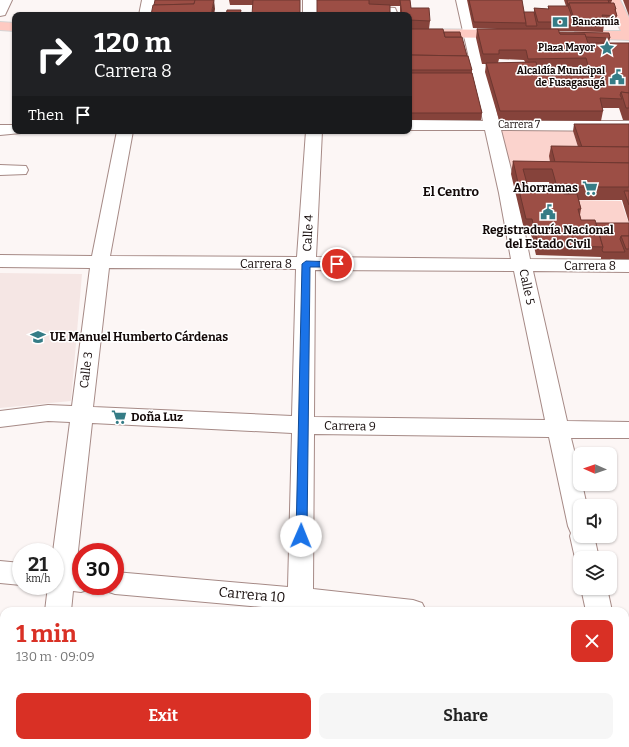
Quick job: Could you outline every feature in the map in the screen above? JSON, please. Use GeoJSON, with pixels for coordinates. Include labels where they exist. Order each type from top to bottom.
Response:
{"type":"FeatureCollection","features":[{"type":"Feature","properties":{"kind":"main road"},"geometry":{"type":"LineString","coordinates":[[613,0],[629,32]]}},
{"type":"Feature","properties":{"kind":"main road"},"geometry":{"type":"LineString","coordinates":[[0,26],[12,27]]}},
{"type":"Feature","properties":{"kind":"main road"},"geometry":{"type":"LineString","coordinates":[[412,33],[518,34]]}},
{"type":"Feature","properties":{"kind":"main road"},"geometry":{"type":"LineString","coordinates":[[566,35],[629,36]]}},
{"type":"Feature","properties":{"kind":"street"},"geometry":{"type":"LineString","coordinates":[[0,12],[5,0]]}},
{"type":"Feature","properties":{"kind":"street"},"geometry":{"type":"LineString","coordinates":[[147,12],[149,0]]}},
{"type":"Feature","properties":{"kind":"street"},"geometry":{"type":"LineString","coordinates":[[310,0],[310,12]]}},
{"type":"Feature","properties":{"kind":"street","name":"Calle 5"},"geometry":{"type":"LineString","coordinates":[[464,0],[491,125],[512,193],[522,266],[574,499]]}},
{"type":"Feature","properties":{"kind":"street","name":"Carrera 7"},"geometry":{"type":"LineString","coordinates":[[412,125],[629,126]]}},
{"type":"Feature","properties":{"kind":"street"},"geometry":{"type":"LineString","coordinates":[[0,130],[12,130]]}},
{"type":"Feature","properties":{"kind":"street","name":"Calle 3"},"geometry":{"type":"LineString","coordinates":[[59,607],[66,579],[81,414],[100,262],[124,134]]}},
{"type":"Feature","properties":{"kind":"street","name":"Calle 4"},"geometry":{"type":"LineString","coordinates":[[300,599],[306,264],[314,134]]}},
{"type":"Feature","properties":{"kind":"street"},"geometry":{"type":"LineString","coordinates":[[0,170],[20,170]]}},
{"type":"Feature","properties":{"kind":"street","name":"Carrera 8"},"geometry":{"type":"LineString","coordinates":[[0,261],[629,266]]}},
{"type":"Feature","properties":{"kind":"street","name":"Carrera 9"},"geometry":{"type":"LineString","coordinates":[[0,419],[48,413],[303,425],[629,430]]}},
{"type":"Feature","properties":{"kind":"street"},"geometry":{"type":"LineString","coordinates":[[0,572],[12,573]]}},
{"type":"Feature","properties":{"kind":"street","name":"Carrera 10"},"geometry":{"type":"LineString","coordinates":[[124,584],[300,599],[368,607]]}},
{"type":"Feature","properties":{"kind":"street"},"geometry":{"type":"LineString","coordinates":[[596,595],[598,607]]}},
{"type":"Feature","properties":{"kind":"lane"},"geometry":{"type":"LineString","coordinates":[[377,8],[393,9],[394,12]]}},
{"type":"Feature","properties":{"kind":"shaded area"},"geometry":{"type":"Polygon","coordinates":[[[501,130],[573,131],[581,157],[554,175],[511,174],[501,130]]]}},
{"type":"Feature","properties":{"kind":"shaded area"},"geometry":{"type":"Polygon","coordinates":[[[561,200],[621,201],[629,224],[579,230],[561,200]]]}},
{"type":"Feature","properties":{"kind":"shaded area","name":"UE Manuel Humberto Cárdenas"},"geometry":{"type":"Polygon","coordinates":[[[0,273],[82,274],[71,401],[0,408],[0,273]]]}},
{"type":"Feature","properties":{"kind":"building"},"geometry":{"type":"Polygon","coordinates":[[[155,0],[195,0],[194,4],[154,5],[155,0]]]}},
{"type":"Feature","properties":{"kind":"building"},"geometry":{"type":"Polygon","coordinates":[[[195,0],[214,0],[212,12],[152,12],[153,5],[194,4],[195,0]]]}},
{"type":"Feature","properties":{"kind":"building"},"geometry":{"type":"Polygon","coordinates":[[[253,0],[300,0],[300,12],[252,12],[253,0]]]}},
{"type":"Feature","properties":{"kind":"building"},"geometry":{"type":"Polygon","coordinates":[[[317,0],[369,0],[369,4],[390,5],[390,12],[317,12],[317,0]]]}},
{"type":"Feature","properties":{"kind":"building"},"geometry":{"type":"Polygon","coordinates":[[[400,0],[410,0],[411,8],[429,8],[430,21],[412,20],[412,12],[402,12],[400,0]]]}},
{"type":"Feature","properties":{"kind":"building"},"geometry":{"type":"Polygon","coordinates":[[[469,0],[522,0],[526,23],[474,22],[469,0]]]}},
{"type":"Feature","properties":{"kind":"building"},"geometry":{"type":"Polygon","coordinates":[[[567,0],[608,0],[609,3],[569,3],[568,6],[567,0]]]}},
{"type":"Feature","properties":{"kind":"building"},"geometry":{"type":"Polygon","coordinates":[[[569,3],[614,3],[617,16],[602,15],[605,22],[575,22],[569,3]]]}},
{"type":"Feature","properties":{"kind":"building"},"geometry":{"type":"Polygon","coordinates":[[[548,6],[568,6],[575,25],[554,25],[553,22],[538,22],[534,8],[549,9],[548,6]]]}},
{"type":"Feature","properties":{"kind":"building"},"geometry":{"type":"Polygon","coordinates":[[[227,10],[241,10],[241,12],[227,12],[227,10]]]}},
{"type":"Feature","properties":{"kind":"building"},"geometry":{"type":"Polygon","coordinates":[[[524,12],[534,12],[537,26],[526,26],[524,12]]]}},
{"type":"Feature","properties":{"kind":"building"},"geometry":{"type":"Polygon","coordinates":[[[412,29],[443,29],[445,37],[462,37],[467,56],[412,55],[412,29]]]}},
{"type":"Feature","properties":{"kind":"building"},"geometry":{"type":"Polygon","coordinates":[[[477,29],[558,29],[560,34],[585,34],[588,43],[629,43],[629,93],[621,92],[620,95],[622,99],[600,98],[603,111],[500,111],[486,63],[536,62],[539,75],[591,76],[586,58],[528,59],[526,50],[499,50],[499,54],[483,54],[477,29]]]}},
{"type":"Feature","properties":{"kind":"building"},"geometry":{"type":"Polygon","coordinates":[[[444,32],[460,32],[461,37],[445,37],[444,32]]]}},
{"type":"Feature","properties":{"kind":"building"},"geometry":{"type":"Polygon","coordinates":[[[559,32],[609,33],[610,38],[586,37],[585,34],[560,34],[559,32]]]}},
{"type":"Feature","properties":{"kind":"building"},"geometry":{"type":"Polygon","coordinates":[[[412,55],[468,56],[472,70],[412,70],[412,55]]]}},
{"type":"Feature","properties":{"kind":"building"},"geometry":{"type":"Polygon","coordinates":[[[412,73],[472,73],[482,113],[412,113],[412,73]]]}},
{"type":"Feature","properties":{"kind":"building"},"geometry":{"type":"Polygon","coordinates":[[[621,92],[629,93],[629,108],[626,108],[621,92]]]}},
{"type":"Feature","properties":{"kind":"building"},"geometry":{"type":"Polygon","coordinates":[[[574,124],[629,124],[629,147],[582,147],[574,124]]]}},
{"type":"Feature","properties":{"kind":"building"},"geometry":{"type":"Polygon","coordinates":[[[551,146],[629,147],[629,163],[555,162],[551,146]]]}},
{"type":"Feature","properties":{"kind":"building"},"geometry":{"type":"Polygon","coordinates":[[[513,161],[629,163],[629,187],[557,187],[552,169],[523,169],[528,187],[519,187],[513,161]]]}},
{"type":"Feature","properties":{"kind":"building"},"geometry":{"type":"Polygon","coordinates":[[[519,190],[563,190],[564,194],[577,194],[581,209],[578,209],[581,220],[595,220],[603,247],[538,245],[532,219],[526,219],[519,190]]]}},
{"type":"Feature","properties":{"kind":"building"},"geometry":{"type":"Polygon","coordinates":[[[624,191],[629,191],[629,205],[624,191]]]}},
{"type":"Feature","properties":{"kind":"building"},"geometry":{"type":"Polygon","coordinates":[[[596,223],[629,223],[629,236],[621,236],[620,239],[625,252],[603,252],[596,223]]]}},
{"type":"Feature","properties":{"kind":"building"},"geometry":{"type":"Polygon","coordinates":[[[621,236],[629,236],[629,249],[626,249],[621,236]]]}},
{"type":"Feature","properties":{"kind":"place","name":"Bancamía"},"geometry":{"type":"Point","coordinates":[560,22]}},
{"type":"Feature","properties":{"kind":"place","name":"Plaza Mayor"},"geometry":{"type":"Point","coordinates":[607,48]}},
{"type":"Feature","properties":{"kind":"place","name":"Alcaldía Municipal de Fusagasugá"},"geometry":{"type":"Point","coordinates":[617,77]}},
{"type":"Feature","properties":{"kind":"place","name":"Ahorramas"},"geometry":{"type":"Point","coordinates":[590,188]}},
{"type":"Feature","properties":{"kind":"place","name":"Registraduría Nacional del Estado Civil"},"geometry":{"type":"Point","coordinates":[548,212]}},
{"type":"Feature","properties":{"kind":"place","name":"UE Manuel Humberto Cárdenas"},"geometry":{"type":"Point","coordinates":[38,337]}},
{"type":"Feature","properties":{"kind":"place","name":"Doña Luz"},"geometry":{"type":"Point","coordinates":[119,417]}},
{"type":"Feature","properties":{"kind":"district","name":"El Centro"},"geometry":{"type":"Point","coordinates":[451,191]}},
{"type":"Feature","properties":{"kind":"route"},"geometry":{"type":"LineString","coordinates":[[301,536],[306,264],[337,264]]}}]}
